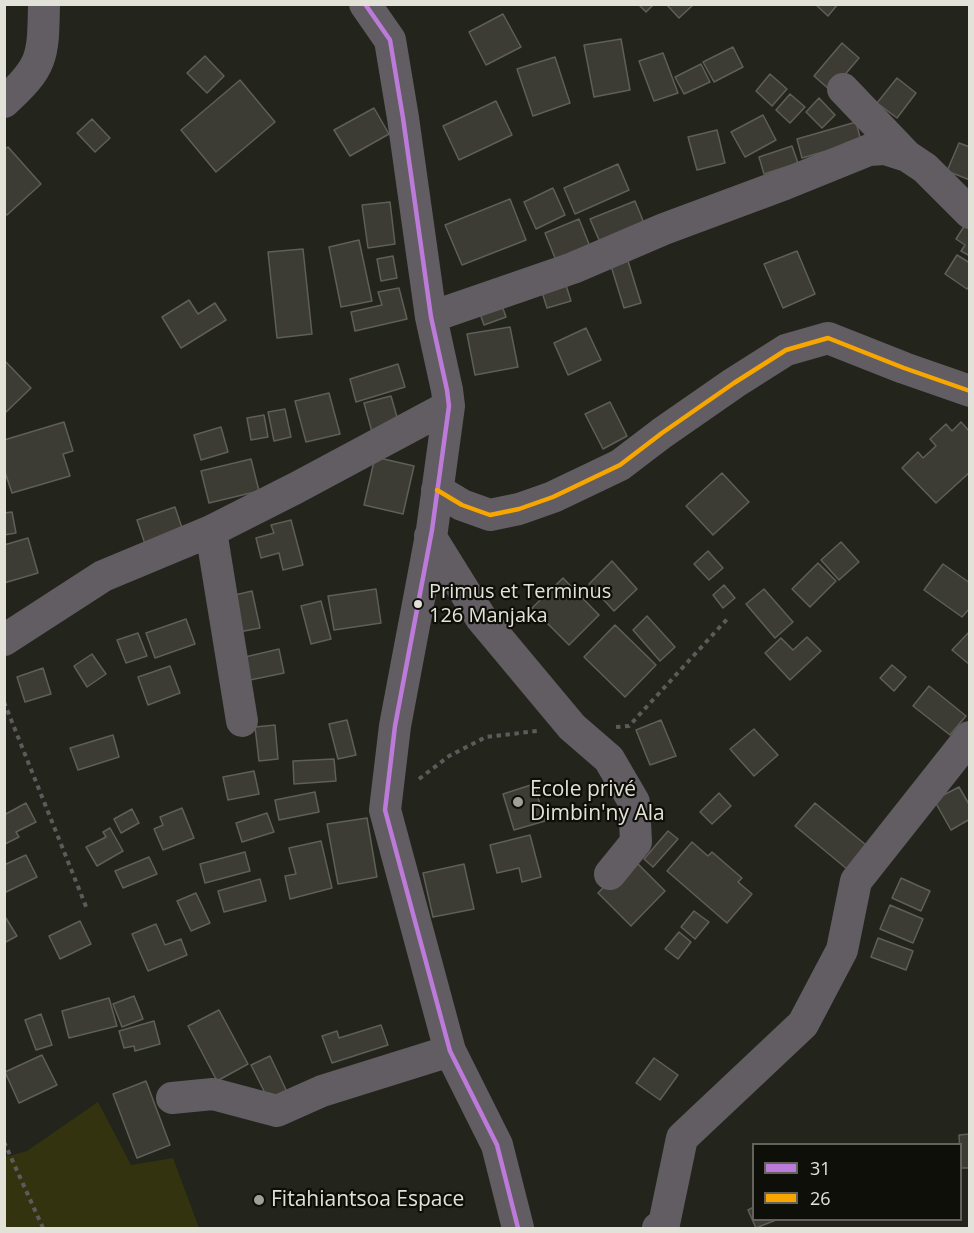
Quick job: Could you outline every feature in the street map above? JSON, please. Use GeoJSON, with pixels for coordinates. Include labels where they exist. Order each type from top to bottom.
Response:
{"type":"FeatureCollection","features":[{"type":"Feature","properties":{"kind":"street"},"geometry":{"type":"LineString","coordinates":[[4,102],[26,83],[40,61],[44,4]]}},
{"type":"Feature","properties":{"kind":"street"},"geometry":{"type":"LineString","coordinates":[[365,4],[390,40],[431,317],[449,406],[430,536],[395,726],[385,810],[450,1052],[496,1145],[518,1228]]}},
{"type":"Feature","properties":{"kind":"street"},"geometry":{"type":"LineString","coordinates":[[843,89],[907,156],[925,168],[969,213]]}},
{"type":"Feature","properties":{"kind":"street"},"geometry":{"type":"LineString","coordinates":[[431,317],[573,268],[664,229],[869,150],[885,149],[907,156]]}},
{"type":"Feature","properties":{"kind":"street"},"geometry":{"type":"LineString","coordinates":[[437,490],[462,505],[490,515],[519,509],[553,497],[620,465],[725,389],[786,350],[828,338],[894,365],[969,391]]}},
{"type":"Feature","properties":{"kind":"street"},"geometry":{"type":"LineString","coordinates":[[4,640],[103,576],[211,531],[449,406]]}},
{"type":"Feature","properties":{"kind":"street"},"geometry":{"type":"LineString","coordinates":[[211,531],[242,721]]}},
{"type":"Feature","properties":{"kind":"street"},"geometry":{"type":"LineString","coordinates":[[430,536],[480,618],[573,727],[609,759],[634,802],[636,842],[610,874]]}},
{"type":"Feature","properties":{"kind":"street"},"geometry":{"type":"LineString","coordinates":[[658,1228],[664,1224],[682,1138],[803,1024],[842,950],[856,880],[969,737]]}},
{"type":"Feature","properties":{"kind":"street"},"geometry":{"type":"LineString","coordinates":[[172,1098],[213,1094],[277,1111],[322,1091],[450,1052]]}},
{"type":"Feature","properties":{"kind":"path"},"geometry":{"type":"LineString","coordinates":[[4,702],[87,909]]}},
{"type":"Feature","properties":{"kind":"path"},"geometry":{"type":"LineString","coordinates":[[4,1142],[43,1228]]}},
{"type":"Feature","properties":{"kind":"shaded area"},"geometry":{"type":"Polygon","coordinates":[[[98,1102],[131,1165],[173,1158],[199,1228],[5,1228],[5,1157],[27,1151],[98,1102]]]}},
{"type":"Feature","properties":{"kind":"building"},"geometry":{"type":"Polygon","coordinates":[[[638,4],[654,4],[646,12],[638,4]]]}},
{"type":"Feature","properties":{"kind":"building"},"geometry":{"type":"Polygon","coordinates":[[[666,4],[692,4],[693,5],[679,18],[666,4]]]}},
{"type":"Feature","properties":{"kind":"building"},"geometry":{"type":"Polygon","coordinates":[[[815,4],[838,4],[828,16],[815,4]]]}},
{"type":"Feature","properties":{"kind":"building"},"geometry":{"type":"Polygon","coordinates":[[[503,14],[521,47],[486,65],[469,32],[503,14]]]}},
{"type":"Feature","properties":{"kind":"building"},"geometry":{"type":"Polygon","coordinates":[[[621,39],[630,90],[594,97],[584,45],[621,39]]]}},
{"type":"Feature","properties":{"kind":"building"},"geometry":{"type":"Polygon","coordinates":[[[842,43],[859,58],[831,91],[814,76],[842,43]]]}},
{"type":"Feature","properties":{"kind":"building"},"geometry":{"type":"Polygon","coordinates":[[[733,47],[743,67],[714,82],[703,62],[733,47]]]}},
{"type":"Feature","properties":{"kind":"building"},"geometry":{"type":"Polygon","coordinates":[[[663,53],[678,93],[654,101],[639,61],[663,53]]]}},
{"type":"Feature","properties":{"kind":"building"},"geometry":{"type":"Polygon","coordinates":[[[205,56],[224,76],[207,93],[187,73],[205,56]]]}},
{"type":"Feature","properties":{"kind":"building"},"geometry":{"type":"Polygon","coordinates":[[[555,57],[570,103],[533,116],[517,69],[555,57]]]}},
{"type":"Feature","properties":{"kind":"building"},"geometry":{"type":"Polygon","coordinates":[[[701,64],[710,82],[684,94],[675,77],[701,64]]]}},
{"type":"Feature","properties":{"kind":"building"},"geometry":{"type":"Polygon","coordinates":[[[770,74],[787,89],[772,106],[756,91],[770,74]]]}},
{"type":"Feature","properties":{"kind":"building"},"geometry":{"type":"Polygon","coordinates":[[[897,78],[916,93],[897,118],[877,103],[897,78]]]}},
{"type":"Feature","properties":{"kind":"building"},"geometry":{"type":"Polygon","coordinates":[[[240,80],[275,122],[216,172],[181,130],[240,80]]]}},
{"type":"Feature","properties":{"kind":"building"},"geometry":{"type":"Polygon","coordinates":[[[790,94],[805,107],[790,123],[776,110],[790,94]]]}},
{"type":"Feature","properties":{"kind":"building"},"geometry":{"type":"Polygon","coordinates":[[[819,98],[835,115],[822,128],[806,112],[819,98]]]}},
{"type":"Feature","properties":{"kind":"building"},"geometry":{"type":"Polygon","coordinates":[[[496,101],[512,135],[459,160],[443,126],[496,101]]]}},
{"type":"Feature","properties":{"kind":"building"},"geometry":{"type":"Polygon","coordinates":[[[374,108],[389,134],[350,156],[334,130],[374,108]]]}},
{"type":"Feature","properties":{"kind":"building"},"geometry":{"type":"Polygon","coordinates":[[[763,115],[776,140],[745,157],[731,132],[763,115]]]}},
{"type":"Feature","properties":{"kind":"building"},"geometry":{"type":"Polygon","coordinates":[[[92,119],[110,138],[95,152],[77,133],[92,119]]]}},
{"type":"Feature","properties":{"kind":"building"},"geometry":{"type":"Polygon","coordinates":[[[856,122],[861,141],[802,158],[797,139],[856,122]]]}},
{"type":"Feature","properties":{"kind":"building"},"geometry":{"type":"Polygon","coordinates":[[[717,130],[725,163],[697,170],[688,137],[717,130]]]}},
{"type":"Feature","properties":{"kind":"building"},"geometry":{"type":"Polygon","coordinates":[[[959,143],[970,147],[970,180],[947,171],[959,143]]]}},
{"type":"Feature","properties":{"kind":"building"},"geometry":{"type":"Polygon","coordinates":[[[792,146],[798,163],[764,174],[759,157],[792,146]]]}},
{"type":"Feature","properties":{"kind":"building"},"geometry":{"type":"Polygon","coordinates":[[[8,147],[41,184],[7,215],[4,213],[4,150],[8,147]]]}},
{"type":"Feature","properties":{"kind":"building"},"geometry":{"type":"Polygon","coordinates":[[[618,164],[629,190],[575,214],[564,188],[618,164]]]}},
{"type":"Feature","properties":{"kind":"building"},"geometry":{"type":"Polygon","coordinates":[[[553,188],[565,215],[536,229],[524,202],[553,188]]]}},
{"type":"Feature","properties":{"kind":"building"},"geometry":{"type":"Polygon","coordinates":[[[510,199],[526,240],[462,265],[445,225],[510,199]]]}},
{"type":"Feature","properties":{"kind":"building"},"geometry":{"type":"Polygon","coordinates":[[[635,201],[646,228],[602,247],[590,219],[635,201]]]}},
{"type":"Feature","properties":{"kind":"building"},"geometry":{"type":"Polygon","coordinates":[[[390,202],[395,244],[368,248],[362,205],[390,202]]]}},
{"type":"Feature","properties":{"kind":"building"},"geometry":{"type":"Polygon","coordinates":[[[579,219],[591,249],[557,263],[545,233],[579,219]]]}},
{"type":"Feature","properties":{"kind":"building"},"geometry":{"type":"Polygon","coordinates":[[[965,225],[970,228],[970,256],[961,251],[965,245],[956,239],[965,225]]]}},
{"type":"Feature","properties":{"kind":"building"},"geometry":{"type":"Polygon","coordinates":[[[359,240],[372,301],[341,307],[329,247],[359,240]]]}},
{"type":"Feature","properties":{"kind":"building"},"geometry":{"type":"Polygon","coordinates":[[[303,249],[312,334],[277,338],[268,252],[303,249]]]}},
{"type":"Feature","properties":{"kind":"building"},"geometry":{"type":"Polygon","coordinates":[[[797,251],[815,294],[783,308],[764,264],[797,251]]]}},
{"type":"Feature","properties":{"kind":"building"},"geometry":{"type":"Polygon","coordinates":[[[957,255],[970,263],[970,286],[967,289],[945,274],[957,255]]]}},
{"type":"Feature","properties":{"kind":"building"},"geometry":{"type":"Polygon","coordinates":[[[393,256],[397,278],[381,281],[377,259],[393,256]]]}},
{"type":"Feature","properties":{"kind":"building"},"geometry":{"type":"Polygon","coordinates":[[[628,261],[641,303],[624,308],[611,266],[628,261]]]}},
{"type":"Feature","properties":{"kind":"building"},"geometry":{"type":"Polygon","coordinates":[[[565,282],[571,301],[547,308],[541,289],[565,282]]]}},
{"type":"Feature","properties":{"kind":"building"},"geometry":{"type":"Polygon","coordinates":[[[399,288],[407,319],[355,331],[351,312],[382,305],[378,292],[399,288]]]}},
{"type":"Feature","properties":{"kind":"building"},"geometry":{"type":"Polygon","coordinates":[[[189,300],[198,314],[215,303],[226,320],[181,348],[162,317],[189,300]]]}},
{"type":"Feature","properties":{"kind":"building"},"geometry":{"type":"Polygon","coordinates":[[[500,300],[506,317],[484,325],[478,308],[500,300]]]}},
{"type":"Feature","properties":{"kind":"building"},"geometry":{"type":"Polygon","coordinates":[[[510,327],[518,367],[475,375],[467,334],[510,327]]]}},
{"type":"Feature","properties":{"kind":"building"},"geometry":{"type":"Polygon","coordinates":[[[586,328],[601,360],[568,375],[554,343],[586,328]]]}},
{"type":"Feature","properties":{"kind":"building"},"geometry":{"type":"Polygon","coordinates":[[[4,360],[31,388],[4,414],[4,360]]]}},
{"type":"Feature","properties":{"kind":"building"},"geometry":{"type":"Polygon","coordinates":[[[398,364],[405,387],[356,402],[350,379],[398,364]]]}},
{"type":"Feature","properties":{"kind":"building"},"geometry":{"type":"Polygon","coordinates":[[[329,393],[340,434],[306,442],[295,401],[329,393]]]}},
{"type":"Feature","properties":{"kind":"building"},"geometry":{"type":"Polygon","coordinates":[[[391,396],[399,424],[372,432],[364,403],[391,396]]]}},
{"type":"Feature","properties":{"kind":"building"},"geometry":{"type":"Polygon","coordinates":[[[610,402],[627,436],[603,449],[585,414],[610,402]]]}},
{"type":"Feature","properties":{"kind":"building"},"geometry":{"type":"Polygon","coordinates":[[[285,409],[291,437],[274,441],[268,412],[285,409]]]}},
{"type":"Feature","properties":{"kind":"building"},"geometry":{"type":"Polygon","coordinates":[[[264,415],[268,437],[251,440],[247,418],[264,415]]]}},
{"type":"Feature","properties":{"kind":"building"},"geometry":{"type":"Polygon","coordinates":[[[64,422],[73,451],[63,454],[70,476],[12,493],[4,469],[4,440],[64,422]]]}},
{"type":"Feature","properties":{"kind":"building"},"geometry":{"type":"Polygon","coordinates":[[[961,422],[970,432],[970,472],[936,503],[902,468],[918,452],[923,458],[936,446],[930,439],[946,424],[952,431],[961,422]]]}},
{"type":"Feature","properties":{"kind":"building"},"geometry":{"type":"Polygon","coordinates":[[[221,427],[228,452],[201,460],[194,435],[221,427]]]}},
{"type":"Feature","properties":{"kind":"building"},"geometry":{"type":"Polygon","coordinates":[[[375,457],[414,466],[403,514],[364,505],[375,457]]]}},
{"type":"Feature","properties":{"kind":"building"},"geometry":{"type":"Polygon","coordinates":[[[251,459],[259,491],[209,503],[201,471],[251,459]]]}},
{"type":"Feature","properties":{"kind":"building"},"geometry":{"type":"Polygon","coordinates":[[[722,473],[749,502],[713,535],[686,506],[722,473]]]}},
{"type":"Feature","properties":{"kind":"building"},"geometry":{"type":"Polygon","coordinates":[[[175,507],[183,531],[145,544],[137,520],[175,507]]]}},
{"type":"Feature","properties":{"kind":"building"},"geometry":{"type":"Polygon","coordinates":[[[12,512],[16,533],[4,535],[4,513],[12,512]]]}},
{"type":"Feature","properties":{"kind":"building"},"geometry":{"type":"Polygon","coordinates":[[[291,520],[303,565],[283,570],[279,553],[261,558],[256,538],[274,533],[271,525],[291,520]]]}},
{"type":"Feature","properties":{"kind":"building"},"geometry":{"type":"Polygon","coordinates":[[[28,538],[38,573],[4,583],[4,545],[28,538]]]}},
{"type":"Feature","properties":{"kind":"building"},"geometry":{"type":"Polygon","coordinates":[[[841,542],[859,562],[839,580],[821,560],[841,542]]]}},
{"type":"Feature","properties":{"kind":"building"},"geometry":{"type":"Polygon","coordinates":[[[708,551],[723,568],[709,580],[694,564],[708,551]]]}},
{"type":"Feature","properties":{"kind":"building"},"geometry":{"type":"Polygon","coordinates":[[[612,561],[637,589],[614,611],[589,584],[612,561]]]}},
{"type":"Feature","properties":{"kind":"building"},"geometry":{"type":"Polygon","coordinates":[[[818,563],[836,581],[810,607],[792,589],[818,563]]]}},
{"type":"Feature","properties":{"kind":"building"},"geometry":{"type":"Polygon","coordinates":[[[943,564],[970,583],[970,608],[962,617],[924,590],[943,564]]]}},
{"type":"Feature","properties":{"kind":"building"},"geometry":{"type":"Polygon","coordinates":[[[563,578],[599,615],[569,645],[532,608],[563,578]]]}},
{"type":"Feature","properties":{"kind":"building"},"geometry":{"type":"Polygon","coordinates":[[[724,585],[735,598],[723,608],[713,595],[724,585]]]}},
{"type":"Feature","properties":{"kind":"building"},"geometry":{"type":"Polygon","coordinates":[[[376,589],[381,623],[334,630],[328,596],[376,589]]]}},
{"type":"Feature","properties":{"kind":"building"},"geometry":{"type":"Polygon","coordinates":[[[764,589],[793,622],[775,638],[746,604],[764,589]]]}},
{"type":"Feature","properties":{"kind":"building"},"geometry":{"type":"Polygon","coordinates":[[[252,591],[260,628],[234,633],[226,597],[252,591]]]}},
{"type":"Feature","properties":{"kind":"building"},"geometry":{"type":"Polygon","coordinates":[[[321,601],[331,639],[311,644],[301,606],[321,601]]]}},
{"type":"Feature","properties":{"kind":"building"},"geometry":{"type":"Polygon","coordinates":[[[647,616],[675,647],[660,661],[633,630],[647,616]]]}},
{"type":"Feature","properties":{"kind":"building"},"geometry":{"type":"Polygon","coordinates":[[[186,619],[195,644],[155,658],[146,633],[186,619]]]}},
{"type":"Feature","properties":{"kind":"building"},"geometry":{"type":"Polygon","coordinates":[[[615,625],[656,665],[625,697],[584,657],[615,625]]]}},
{"type":"Feature","properties":{"kind":"building"},"geometry":{"type":"Polygon","coordinates":[[[970,631],[970,665],[952,650],[970,631]]]}},
{"type":"Feature","properties":{"kind":"building"},"geometry":{"type":"Polygon","coordinates":[[[138,633],[147,656],[126,663],[117,640],[138,633]]]}},
{"type":"Feature","properties":{"kind":"building"},"geometry":{"type":"Polygon","coordinates":[[[807,637],[821,651],[790,680],[765,653],[781,638],[793,650],[807,637]]]}},
{"type":"Feature","properties":{"kind":"building"},"geometry":{"type":"Polygon","coordinates":[[[279,649],[284,673],[250,680],[245,657],[279,649]]]}},
{"type":"Feature","properties":{"kind":"building"},"geometry":{"type":"Polygon","coordinates":[[[92,654],[106,674],[87,687],[74,666],[92,654]]]}},
{"type":"Feature","properties":{"kind":"building"},"geometry":{"type":"Polygon","coordinates":[[[892,665],[906,677],[894,691],[880,678],[892,665]]]}},
{"type":"Feature","properties":{"kind":"building"},"geometry":{"type":"Polygon","coordinates":[[[170,666],[180,693],[148,705],[138,677],[170,666]]]}},
{"type":"Feature","properties":{"kind":"building"},"geometry":{"type":"Polygon","coordinates":[[[43,668],[51,694],[25,702],[17,677],[43,668]]]}},
{"type":"Feature","properties":{"kind":"building"},"geometry":{"type":"Polygon","coordinates":[[[929,686],[966,716],[950,735],[913,706],[929,686]]]}},
{"type":"Feature","properties":{"kind":"building"},"geometry":{"type":"Polygon","coordinates":[[[347,720],[356,755],[338,759],[329,724],[347,720]]]}},
{"type":"Feature","properties":{"kind":"building"},"geometry":{"type":"Polygon","coordinates":[[[661,720],[676,756],[650,765],[636,730],[661,720]]]}},
{"type":"Feature","properties":{"kind":"building"},"geometry":{"type":"Polygon","coordinates":[[[275,725],[278,759],[259,761],[255,727],[275,725]]]}},
{"type":"Feature","properties":{"kind":"building"},"geometry":{"type":"Polygon","coordinates":[[[754,729],[778,755],[754,776],[730,749],[754,729]]]}},
{"type":"Feature","properties":{"kind":"building"},"geometry":{"type":"Polygon","coordinates":[[[113,735],[119,757],[78,770],[70,748],[113,735]]]}},
{"type":"Feature","properties":{"kind":"building"},"geometry":{"type":"Polygon","coordinates":[[[334,759],[336,781],[294,784],[293,761],[334,759]]]}},
{"type":"Feature","properties":{"kind":"building"},"geometry":{"type":"Polygon","coordinates":[[[254,771],[259,794],[228,800],[223,777],[254,771]]]}},
{"type":"Feature","properties":{"kind":"building"},"geometry":{"type":"Polygon","coordinates":[[[534,784],[545,821],[514,830],[503,794],[534,784]]]}},
{"type":"Feature","properties":{"kind":"building"},"geometry":{"type":"Polygon","coordinates":[[[959,787],[970,806],[970,819],[951,830],[934,800],[959,787]]]}},
{"type":"Feature","properties":{"kind":"building"},"geometry":{"type":"Polygon","coordinates":[[[315,792],[319,812],[279,820],[275,800],[315,792]]]}},
{"type":"Feature","properties":{"kind":"building"},"geometry":{"type":"Polygon","coordinates":[[[719,793],[731,806],[712,824],[700,812],[719,793]]]}},
{"type":"Feature","properties":{"kind":"building"},"geometry":{"type":"Polygon","coordinates":[[[26,803],[36,822],[16,832],[19,837],[5,844],[4,815],[26,803]]]}},
{"type":"Feature","properties":{"kind":"building"},"geometry":{"type":"Polygon","coordinates":[[[815,803],[866,845],[847,869],[795,826],[815,803]]]}},
{"type":"Feature","properties":{"kind":"building"},"geometry":{"type":"Polygon","coordinates":[[[182,808],[194,838],[163,850],[154,829],[163,825],[160,817],[182,808]]]}},
{"type":"Feature","properties":{"kind":"building"},"geometry":{"type":"Polygon","coordinates":[[[132,809],[139,823],[121,833],[114,819],[132,809]]]}},
{"type":"Feature","properties":{"kind":"building"},"geometry":{"type":"Polygon","coordinates":[[[267,813],[274,832],[242,842],[236,823],[267,813]]]}},
{"type":"Feature","properties":{"kind":"building"},"geometry":{"type":"Polygon","coordinates":[[[367,818],[377,877],[338,884],[327,824],[367,818]]]}},
{"type":"Feature","properties":{"kind":"building"},"geometry":{"type":"Polygon","coordinates":[[[110,828],[123,851],[97,866],[86,847],[106,837],[103,832],[110,828]]]}},
{"type":"Feature","properties":{"kind":"building"},"geometry":{"type":"Polygon","coordinates":[[[668,831],[678,839],[653,867],[644,859],[668,831]]]}},
{"type":"Feature","properties":{"kind":"building"},"geometry":{"type":"Polygon","coordinates":[[[530,835],[541,877],[522,882],[519,868],[497,873],[490,845],[530,835]]]}},
{"type":"Feature","properties":{"kind":"building"},"geometry":{"type":"Polygon","coordinates":[[[321,841],[332,888],[290,899],[285,876],[296,874],[289,848],[321,841]]]}},
{"type":"Feature","properties":{"kind":"building"},"geometry":{"type":"Polygon","coordinates":[[[692,842],[708,856],[712,852],[742,878],[738,882],[752,894],[727,923],[667,871],[692,842]]]}},
{"type":"Feature","properties":{"kind":"building"},"geometry":{"type":"Polygon","coordinates":[[[245,852],[250,871],[205,883],[200,864],[245,852]]]}},
{"type":"Feature","properties":{"kind":"building"},"geometry":{"type":"Polygon","coordinates":[[[26,855],[37,877],[4,893],[4,865],[26,855]]]}},
{"type":"Feature","properties":{"kind":"building"},"geometry":{"type":"Polygon","coordinates":[[[149,857],[157,874],[123,888],[115,871],[149,857]]]}},
{"type":"Feature","properties":{"kind":"building"},"geometry":{"type":"Polygon","coordinates":[[[632,858],[665,891],[631,926],[598,893],[632,858]]]}},
{"type":"Feature","properties":{"kind":"building"},"geometry":{"type":"Polygon","coordinates":[[[464,864],[474,909],[433,917],[423,873],[464,864]]]}},
{"type":"Feature","properties":{"kind":"building"},"geometry":{"type":"Polygon","coordinates":[[[901,878],[930,891],[921,911],[892,898],[901,878]]]}},
{"type":"Feature","properties":{"kind":"building"},"geometry":{"type":"Polygon","coordinates":[[[260,879],[266,901],[224,912],[218,891],[260,879]]]}},
{"type":"Feature","properties":{"kind":"building"},"geometry":{"type":"Polygon","coordinates":[[[196,893],[210,923],[191,931],[177,901],[196,893]]]}},
{"type":"Feature","properties":{"kind":"building"},"geometry":{"type":"Polygon","coordinates":[[[890,905],[923,919],[913,943],[880,929],[890,905]]]}},
{"type":"Feature","properties":{"kind":"building"},"geometry":{"type":"Polygon","coordinates":[[[694,911],[709,922],[695,939],[681,927],[694,911]]]}},
{"type":"Feature","properties":{"kind":"building"},"geometry":{"type":"Polygon","coordinates":[[[4,915],[17,936],[4,943],[4,915]]]}},
{"type":"Feature","properties":{"kind":"building"},"geometry":{"type":"Polygon","coordinates":[[[80,921],[91,944],[60,959],[49,936],[80,921]]]}},
{"type":"Feature","properties":{"kind":"building"},"geometry":{"type":"Polygon","coordinates":[[[156,924],[165,945],[181,939],[187,955],[148,971],[132,934],[156,924]]]}},
{"type":"Feature","properties":{"kind":"building"},"geometry":{"type":"Polygon","coordinates":[[[679,932],[691,942],[678,959],[665,949],[679,932]]]}},
{"type":"Feature","properties":{"kind":"building"},"geometry":{"type":"Polygon","coordinates":[[[878,938],[913,951],[906,970],[871,957],[878,938]]]}},
{"type":"Feature","properties":{"kind":"building"},"geometry":{"type":"Polygon","coordinates":[[[134,996],[143,1019],[122,1027],[113,1004],[134,996]]]}},
{"type":"Feature","properties":{"kind":"building"},"geometry":{"type":"Polygon","coordinates":[[[109,998],[117,1026],[69,1038],[62,1011],[109,998]]]}},
{"type":"Feature","properties":{"kind":"building"},"geometry":{"type":"Polygon","coordinates":[[[219,1010],[248,1064],[217,1081],[188,1026],[219,1010]]]}},
{"type":"Feature","properties":{"kind":"building"},"geometry":{"type":"Polygon","coordinates":[[[41,1014],[52,1045],[36,1050],[25,1020],[41,1014]]]}},
{"type":"Feature","properties":{"kind":"building"},"geometry":{"type":"Polygon","coordinates":[[[154,1021],[160,1044],[135,1051],[134,1046],[124,1048],[119,1031],[154,1021]]]}},
{"type":"Feature","properties":{"kind":"building"},"geometry":{"type":"Polygon","coordinates":[[[381,1025],[388,1045],[332,1063],[322,1036],[337,1031],[339,1038],[381,1025]]]}},
{"type":"Feature","properties":{"kind":"building"},"geometry":{"type":"Polygon","coordinates":[[[42,1055],[57,1085],[19,1103],[5,1072],[42,1055]]]}},
{"type":"Feature","properties":{"kind":"building"},"geometry":{"type":"Polygon","coordinates":[[[270,1056],[288,1094],[270,1103],[251,1065],[270,1056]]]}},
{"type":"Feature","properties":{"kind":"building"},"geometry":{"type":"Polygon","coordinates":[[[654,1058],[678,1075],[660,1100],[636,1083],[654,1058]]]}},
{"type":"Feature","properties":{"kind":"building"},"geometry":{"type":"Polygon","coordinates":[[[146,1081],[170,1145],[137,1158],[113,1094],[146,1081]]]}},
{"type":"Feature","properties":{"kind":"building"},"geometry":{"type":"Polygon","coordinates":[[[970,1134],[970,1168],[962,1168],[962,1143],[959,1143],[959,1135],[970,1134]]]}},
{"type":"Feature","properties":{"kind":"building"},"geometry":{"type":"Polygon","coordinates":[[[753,1221],[774,1221],[756,1228],[753,1221]]]}},
{"type":"Feature","properties":{"kind":"transit line","name":"31"},"geometry":{"type":"LineString","coordinates":[[365,4],[390,40],[431,317],[449,406],[432,530],[395,726],[385,810],[450,1051],[497,1145],[518,1228]]}},
{"type":"Feature","properties":{"kind":"transit line","name":"26"},"geometry":{"type":"LineString","coordinates":[[437,490],[462,505],[490,515],[519,509],[553,497],[620,465],[734,383],[786,350],[828,338],[970,391]]}},
{"type":"Feature","properties":{"kind":"place","name":"Primus et Terminus 126 Manjaka"},"geometry":{"type":"Point","coordinates":[418,604]}},
{"type":"Feature","properties":{"kind":"place","name":"Ecole privé Dimbin'ny Ala"},"geometry":{"type":"Point","coordinates":[518,802]}},
{"type":"Feature","properties":{"kind":"place","name":"Fitahiantsoa Espace"},"geometry":{"type":"Point","coordinates":[259,1200]}}]}
